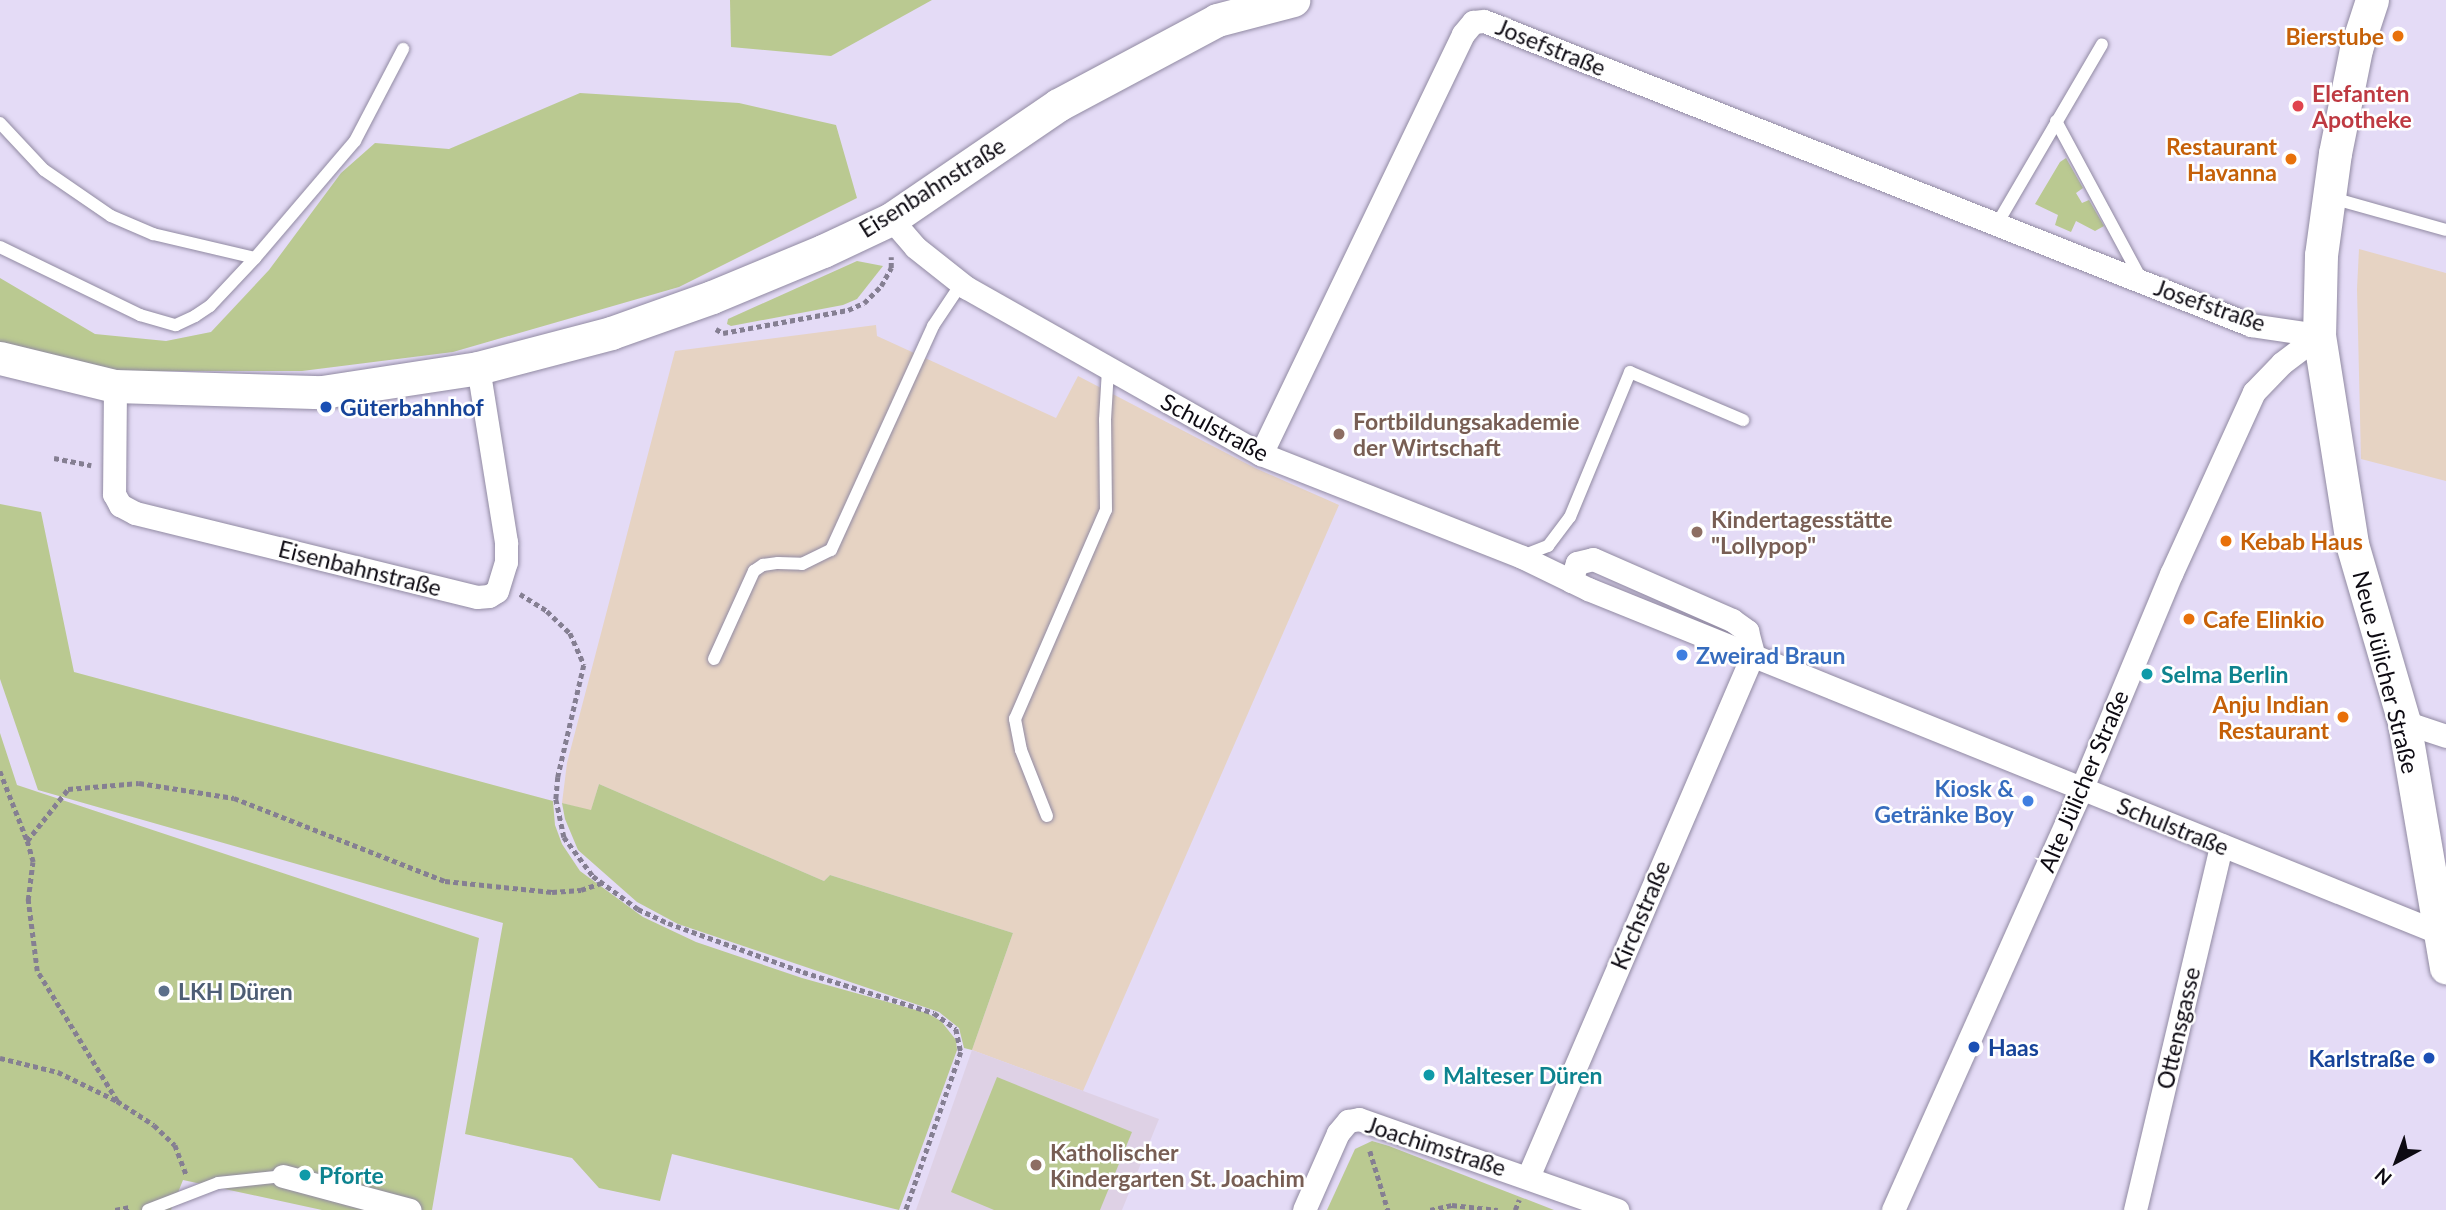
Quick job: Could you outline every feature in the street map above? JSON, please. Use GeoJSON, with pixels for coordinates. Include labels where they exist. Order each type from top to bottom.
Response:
{"type":"FeatureCollection","features":[{"type":"Feature","properties":{"kind":"street","name":"Eisenbahnstraße"},"geometry":{"type":"LineString","coordinates":[[0,358],[115,386],[322,392],[478,368],[611,333],[682,309],[823,251],[891,219],[1070,99],[1217,20],[1293,0]]}},
{"type":"Feature","properties":{"kind":"street","name":"Neue Jülicher Straße"},"geometry":{"type":"LineString","coordinates":[[2372,0],[2356,49],[2328,197],[2321,255],[2319,335],[2352,544],[2404,722],[2444,951]]}},
{"type":"Feature","properties":{"kind":"street","name":"Josefstraße"},"geometry":{"type":"LineString","coordinates":[[1261,454],[1463,34],[1473,22],[1484,21],[2251,325],[2319,335]]}},
{"type":"Feature","properties":{"kind":"street","name":"Schulstraße"},"geometry":{"type":"LineString","coordinates":[[891,219],[915,247],[961,284],[1261,454],[1522,557],[1571,581],[1577,563],[1593,559],[1732,620],[1747,631],[1753,654],[2221,845],[2444,951]]}},
{"type":"Feature","properties":{"kind":"street","name":"Alte Jülicher Straße"},"geometry":{"type":"LineString","coordinates":[[1893,1210],[2081,790],[2171,575],[2254,392],[2282,363],[2319,335]]}},
{"type":"Feature","properties":{"kind":"street"},"geometry":{"type":"LineString","coordinates":[[478,368],[506,542],[502,582]]}},
{"type":"Feature","properties":{"kind":"street","name":"Eisenbahnstraße"},"geometry":{"type":"LineString","coordinates":[[115,386],[114,494],[120,505],[135,513],[477,597],[489,596],[497,591],[502,582]]}},
{"type":"Feature","properties":{"kind":"street","name":"Kirchstraße"},"geometry":{"type":"LineString","coordinates":[[1528,1177],[1753,654]]}},
{"type":"Feature","properties":{"kind":"street"},"geometry":{"type":"LineString","coordinates":[[2404,722],[2446,736]]}},
{"type":"Feature","properties":{"kind":"street","name":"Ottensgasse"},"geometry":{"type":"LineString","coordinates":[[2135,1210],[2221,845]]}},
{"type":"Feature","properties":{"kind":"street","name":"Joachimstraße"},"geometry":{"type":"LineString","coordinates":[[1304,1210],[1338,1133],[1348,1121],[1359,1119],[1617,1210]]}},
{"type":"Feature","properties":{"kind":"street"},"geometry":{"type":"LineString","coordinates":[[283,1176],[410,1210]]}},
{"type":"Feature","properties":{"kind":"lane"},"geometry":{"type":"LineString","coordinates":[[1997,224],[2102,44]]}},
{"type":"Feature","properties":{"kind":"lane"},"geometry":{"type":"LineString","coordinates":[[0,247],[140,315],[176,325],[210,306],[255,258],[355,141],[403,49]]}},
{"type":"Feature","properties":{"kind":"lane","name":"Josefstraße"},"geometry":{"type":"LineString","coordinates":[[2056,121],[2143,282]]}},
{"type":"Feature","properties":{"kind":"lane"},"geometry":{"type":"LineString","coordinates":[[0,123],[44,170],[111,216],[153,234],[255,258]]}},
{"type":"Feature","properties":{"kind":"lane"},"geometry":{"type":"LineString","coordinates":[[2328,197],[2446,230]]}},
{"type":"Feature","properties":{"kind":"lane"},"geometry":{"type":"LineString","coordinates":[[714,659],[754,571],[763,565],[778,562],[802,564],[831,550],[933,326],[961,284]]}},
{"type":"Feature","properties":{"kind":"lane"},"geometry":{"type":"LineString","coordinates":[[1047,816],[1021,750],[1015,719],[1107,510],[1105,420],[1108,369]]}},
{"type":"Feature","properties":{"kind":"lane"},"geometry":{"type":"LineString","coordinates":[[1522,557],[1548,546],[1570,517],[1630,372],[1743,420]]}},
{"type":"Feature","properties":{"kind":"lane"},"geometry":{"type":"LineString","coordinates":[[148,1210],[218,1184],[283,1176]]}},
{"type":"Feature","properties":{"kind":"path"},"geometry":{"type":"LineString","coordinates":[[682,309],[723,333],[848,310],[864,303],[881,286],[891,268],[891,219]]}},
{"type":"Feature","properties":{"kind":"path"},"geometry":{"type":"LineString","coordinates":[[54,458],[114,469]]}},
{"type":"Feature","properties":{"kind":"path"},"geometry":{"type":"LineString","coordinates":[[502,582],[547,611],[570,633],[584,665],[558,777],[556,799],[564,837],[577,858],[601,883],[638,909],[688,931],[934,1013],[950,1022],[960,1038],[961,1052],[906,1210]]}},
{"type":"Feature","properties":{"kind":"path"},"geometry":{"type":"LineString","coordinates":[[0,771],[33,862],[28,900],[37,971],[117,1101]]}},
{"type":"Feature","properties":{"kind":"path"},"geometry":{"type":"LineString","coordinates":[[27,841],[68,789],[139,783],[234,798],[445,881],[552,892],[581,890],[601,883]]}},
{"type":"Feature","properties":{"kind":"path"},"geometry":{"type":"LineString","coordinates":[[0,1058],[58,1072],[117,1101],[154,1125],[175,1145],[184,1162],[188,1181]]}},
{"type":"Feature","properties":{"kind":"path"},"geometry":{"type":"LineString","coordinates":[[1348,1121],[1365,1141],[1374,1159],[1388,1210]]}},
{"type":"Feature","properties":{"kind":"path"},"geometry":{"type":"LineString","coordinates":[[1430,1210],[1452,1205],[1498,1210]]}},
{"type":"Feature","properties":{"kind":"shaded area"},"geometry":{"type":"Polygon","coordinates":[[[2359,249],[2446,273],[2446,481],[2361,459],[2357,289],[2359,249]]]}},
{"type":"Feature","properties":{"kind":"shaded area"},"geometry":{"type":"Polygon","coordinates":[[[876,325],[877,336],[1056,418],[1078,376],[1255,468],[1339,505],[1083,1091],[972,1050],[1013,933],[830,875],[824,881],[599,784],[591,811],[562,803],[567,763],[675,351],[876,325]]]}},
{"type":"Feature","properties":{"kind":"shaded area","name":"Katholischer Kindergarten St. Joachim"},"geometry":{"type":"Polygon","coordinates":[[[972,1050],[1159,1119],[1122,1210],[916,1210],[972,1050]]]}},
{"type":"Feature","properties":{"kind":"green space"},"geometry":{"type":"Polygon","coordinates":[[[730,0],[932,0],[831,56],[731,47],[730,0]]]}},
{"type":"Feature","properties":{"kind":"green space"},"geometry":{"type":"Polygon","coordinates":[[[580,93],[739,103],[836,125],[857,198],[679,287],[453,352],[302,371],[102,371],[0,343],[0,278],[95,334],[166,341],[211,332],[269,270],[341,173],[375,143],[449,149],[580,93]]]}},
{"type":"Feature","properties":{"kind":"green space"},"geometry":{"type":"Polygon","coordinates":[[[2066,158],[2083,188],[2076,193],[2082,203],[2089,200],[2104,226],[2095,231],[2076,221],[2071,232],[2055,225],[2058,215],[2035,204],[2060,162],[2066,158]]]}},
{"type":"Feature","properties":{"kind":"green space"},"geometry":{"type":"Polygon","coordinates":[[[857,261],[883,266],[857,299],[843,305],[731,326],[727,324],[728,319],[857,261]]]}},
{"type":"Feature","properties":{"kind":"green space"},"geometry":{"type":"Polygon","coordinates":[[[0,504],[41,512],[74,672],[553,801],[555,825],[562,844],[580,871],[643,917],[696,942],[802,978],[927,1013],[941,1021],[956,1040],[957,1050],[899,1210],[672,1154],[660,1201],[599,1188],[572,1158],[465,1134],[503,923],[38,790],[0,679],[0,504]]]}},
{"type":"Feature","properties":{"kind":"green space"},"geometry":{"type":"Polygon","coordinates":[[[0,733],[17,785],[479,938],[432,1210],[322,1210],[183,1180],[171,1210],[0,1210],[0,733]]]}},
{"type":"Feature","properties":{"kind":"green space"},"geometry":{"type":"Polygon","coordinates":[[[599,784],[824,881],[830,875],[1013,933],[972,1050],[964,1048],[959,1028],[939,1012],[678,924],[637,902],[578,850],[565,819],[562,803],[591,810],[599,784]]]}},
{"type":"Feature","properties":{"kind":"green space","name":"Katholischer Kindergarten St. Joachim"},"geometry":{"type":"Polygon","coordinates":[[[997,1077],[1132,1132],[1100,1210],[994,1210],[951,1192],[997,1077]]]}},
{"type":"Feature","properties":{"kind":"green space"},"geometry":{"type":"Polygon","coordinates":[[[1372,1141],[1554,1210],[1327,1210],[1355,1149],[1372,1141]]]}},
{"type":"Feature","properties":{"kind":"place","name":"Bierstube"},"geometry":{"type":"Point","coordinates":[2398,36]}},
{"type":"Feature","properties":{"kind":"place","name":"Elefanten Apotheke"},"geometry":{"type":"Point","coordinates":[2298,106]}},
{"type":"Feature","properties":{"kind":"place","name":"Restaurant Havanna"},"geometry":{"type":"Point","coordinates":[2291,159]}},
{"type":"Feature","properties":{"kind":"place","name":"Güterbahnhof"},"geometry":{"type":"Point","coordinates":[326,407]}},
{"type":"Feature","properties":{"kind":"place","name":"Fortbildungsakademie der Wirtschaft"},"geometry":{"type":"Point","coordinates":[1339,434]}},
{"type":"Feature","properties":{"kind":"place","name":"Kindertagesstätte \"Lollypop\""},"geometry":{"type":"Point","coordinates":[1697,532]}},
{"type":"Feature","properties":{"kind":"place","name":"Kebab Haus"},"geometry":{"type":"Point","coordinates":[2226,541]}},
{"type":"Feature","properties":{"kind":"place","name":"Cafe Elinkio"},"geometry":{"type":"Point","coordinates":[2189,619]}},
{"type":"Feature","properties":{"kind":"place","name":"Zweirad Braun"},"geometry":{"type":"Point","coordinates":[1682,655]}},
{"type":"Feature","properties":{"kind":"place","name":"Selma Berlin"},"geometry":{"type":"Point","coordinates":[2147,674]}},
{"type":"Feature","properties":{"kind":"place","name":"Anju Indian Restaurant"},"geometry":{"type":"Point","coordinates":[2343,717]}},
{"type":"Feature","properties":{"kind":"place","name":"Kiosk & Getränke Boy"},"geometry":{"type":"Point","coordinates":[2028,801]}},
{"type":"Feature","properties":{"kind":"place","name":"LKH Düren"},"geometry":{"type":"Point","coordinates":[164,991]}},
{"type":"Feature","properties":{"kind":"place","name":"Haas"},"geometry":{"type":"Point","coordinates":[1974,1047]}},
{"type":"Feature","properties":{"kind":"place","name":"Karlstraße"},"geometry":{"type":"Point","coordinates":[2429,1058]}},
{"type":"Feature","properties":{"kind":"place","name":"Malteser Düren"},"geometry":{"type":"Point","coordinates":[1429,1075]}},
{"type":"Feature","properties":{"kind":"place","name":"Katholischer Kindergarten St. Joachim"},"geometry":{"type":"Point","coordinates":[1036,1165]}},
{"type":"Feature","properties":{"kind":"place","name":"Pforte"},"geometry":{"type":"Point","coordinates":[305,1175]}}]}
